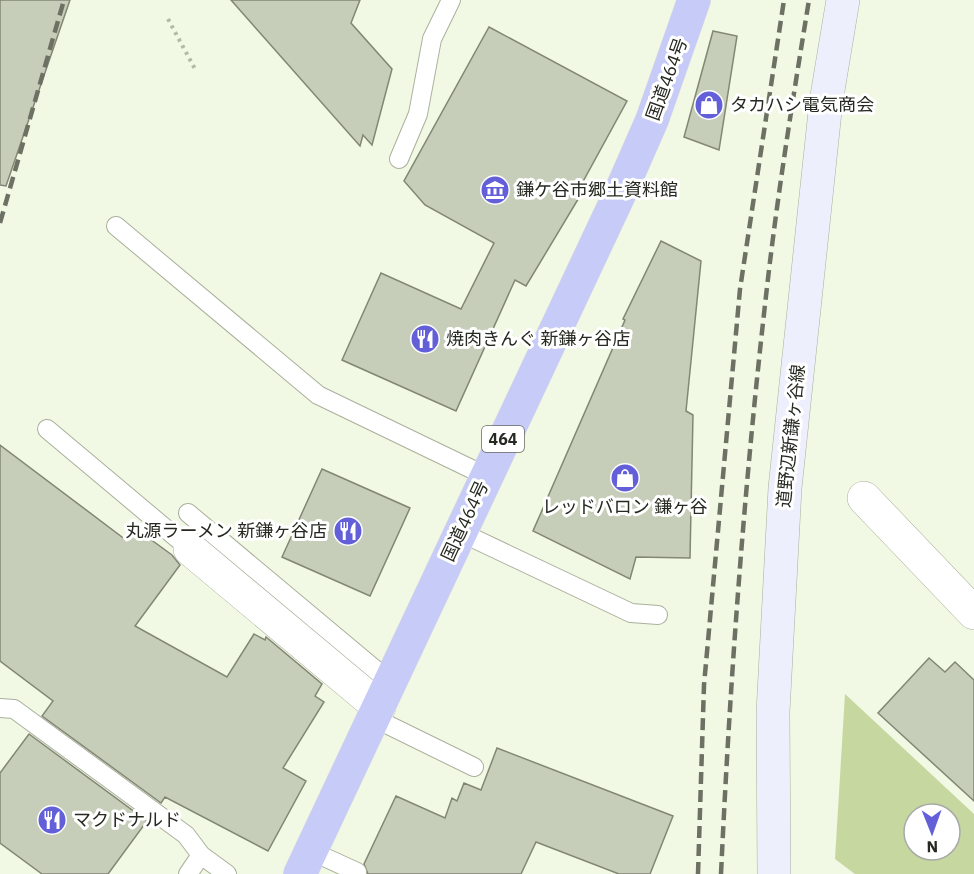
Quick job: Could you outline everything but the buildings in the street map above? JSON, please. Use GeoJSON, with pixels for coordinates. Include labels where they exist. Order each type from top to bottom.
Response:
{"type":"FeatureCollection","features":[{"type":"Feature","properties":{"kind":"highway","name":"国道464号"},"geometry":{"type":"LineString","coordinates":[[306,863],[647,131],[694,0]]}},
{"type":"Feature","properties":{"kind":"street","name":"道野辺新鎌ヶ谷線"},"geometry":{"type":"LineString","coordinates":[[774,874],[773,712],[785,488],[826,102],[843,0]]}},
{"type":"Feature","properties":{"kind":"street"},"geometry":{"type":"LineString","coordinates":[[864,498],[974,613]]}},
{"type":"Feature","properties":{"kind":"street"},"geometry":{"type":"LineString","coordinates":[[190,549],[381,702]]}},
{"type":"Feature","properties":{"kind":"lane"},"geometry":{"type":"LineString","coordinates":[[399,159],[418,114],[432,39],[451,0]]}},
{"type":"Feature","properties":{"kind":"lane"},"geometry":{"type":"LineString","coordinates":[[116,226],[318,395],[486,476]]}},
{"type":"Feature","properties":{"kind":"lane"},"geometry":{"type":"LineString","coordinates":[[47,429],[190,549]]}},
{"type":"Feature","properties":{"kind":"lane"},"geometry":{"type":"LineString","coordinates":[[188,513],[381,702],[474,766]]}},
{"type":"Feature","properties":{"kind":"lane"},"geometry":{"type":"LineString","coordinates":[[460,532],[631,613],[658,615]]}},
{"type":"Feature","properties":{"kind":"lane"},"geometry":{"type":"LineString","coordinates":[[0,708],[14,709],[186,835],[201,855],[227,874]]}},
{"type":"Feature","properties":{"kind":"lane"},"geometry":{"type":"LineString","coordinates":[[188,874],[201,855]]}},
{"type":"Feature","properties":{"kind":"lane"},"geometry":{"type":"LineString","coordinates":[[306,863],[357,872]]}},
{"type":"Feature","properties":{"kind":"path"},"geometry":{"type":"LineString","coordinates":[[168,19],[195,69]]}},
{"type":"Feature","properties":{"kind":"green space"},"geometry":{"type":"Polygon","coordinates":[[[845,694],[961,802],[902,802],[902,862],[962,862],[962,803],[974,814],[974,874],[855,874],[835,859],[845,694]]]}},
{"type":"Feature","properties":{"kind":"railway"},"geometry":{"type":"LineString","coordinates":[[0,223],[64,0]]}},
{"type":"Feature","properties":{"kind":"railway"},"geometry":{"type":"LineString","coordinates":[[698,874],[704,685],[740,289],[784,0]]}},
{"type":"Feature","properties":{"kind":"railway"},"geometry":{"type":"LineString","coordinates":[[721,874],[739,585],[758,368],[780,185],[809,0]]}},
{"type":"Feature","properties":{"kind":"place","name":"タカハシ電気商会"},"geometry":{"type":"Point","coordinates":[709,105]}},
{"type":"Feature","properties":{"kind":"place","name":"鎌ケ谷市郷土資料館"},"geometry":{"type":"Point","coordinates":[495,190]}},
{"type":"Feature","properties":{"kind":"place","name":"焼肉きんぐ 新鎌ヶ谷店"},"geometry":{"type":"Point","coordinates":[425,339]}},
{"type":"Feature","properties":{"kind":"place","name":"レッドバロン 鎌ヶ谷"},"geometry":{"type":"Point","coordinates":[625,478]}},
{"type":"Feature","properties":{"kind":"place","name":"丸源ラーメン 新鎌ヶ谷店"},"geometry":{"type":"Point","coordinates":[348,531]}},
{"type":"Feature","properties":{"kind":"place","name":"マクドナルド"},"geometry":{"type":"Point","coordinates":[52,820]}}]}
